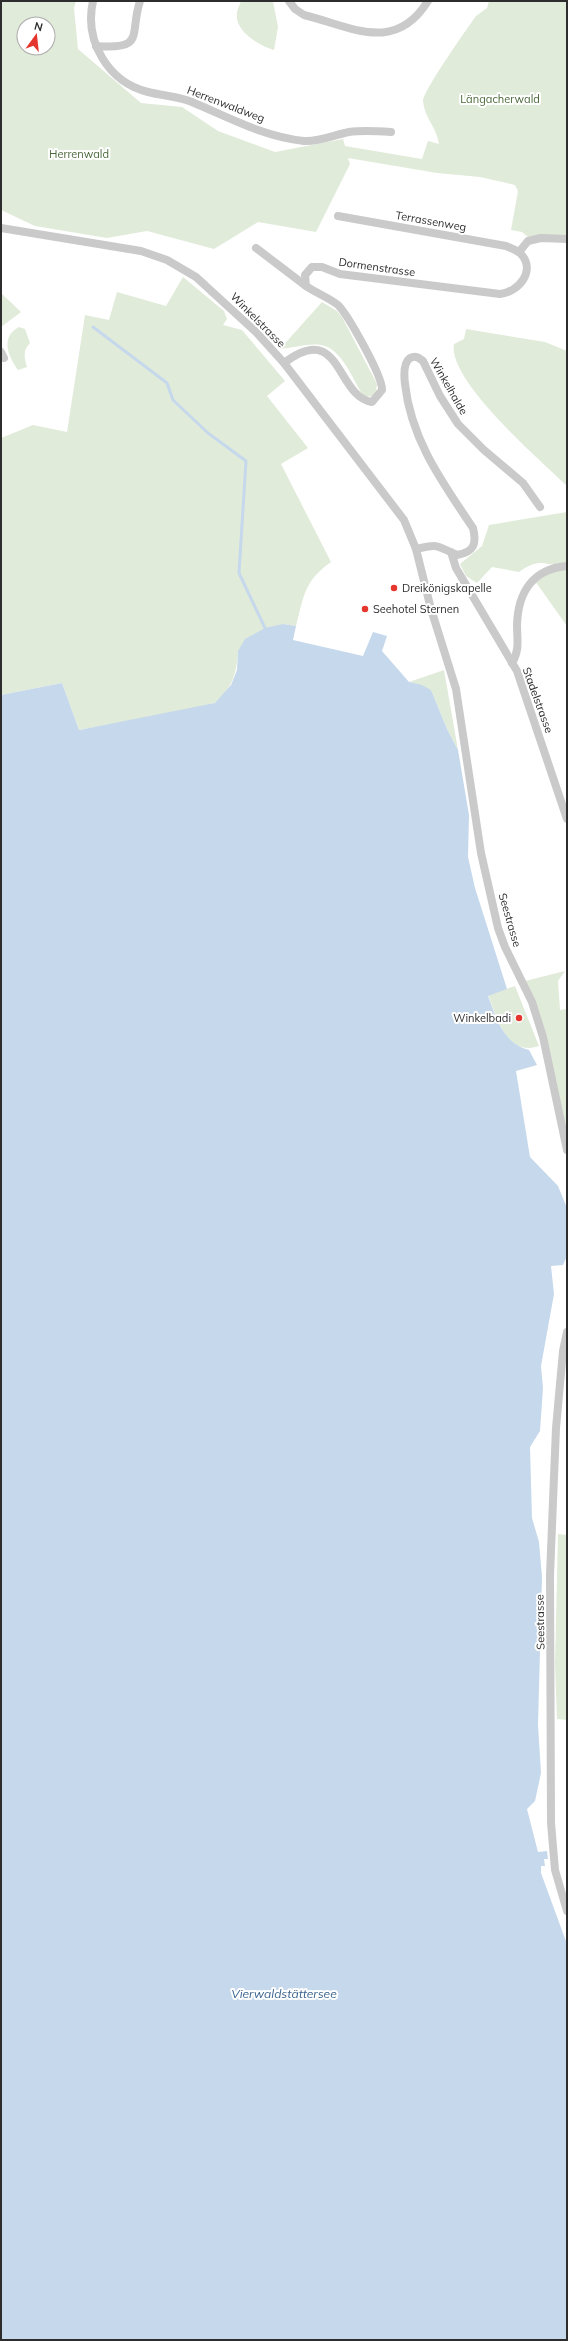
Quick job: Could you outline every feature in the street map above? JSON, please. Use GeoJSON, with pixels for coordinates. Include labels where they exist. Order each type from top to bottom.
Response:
{"type":"FeatureCollection","features":[{"type":"Feature","properties":{"kind":"street","name":"Herrenwaldweg"},"geometry":{"type":"LineString","coordinates":[[93,1],[90,20],[96,46],[107,67],[122,81],[133,88],[191,101],[253,128],[304,141],[362,130],[391,132]]}},
{"type":"Feature","properties":{"kind":"street"},"geometry":{"type":"LineString","coordinates":[[96,46],[125,46],[131,41],[136,32],[140,1]]}},
{"type":"Feature","properties":{"kind":"street"},"geometry":{"type":"LineString","coordinates":[[289,1],[295,10],[304,15],[377,34],[394,31],[409,24],[428,1]]}},
{"type":"Feature","properties":{"kind":"street","name":"Terrassenweg"},"geometry":{"type":"LineString","coordinates":[[338,216],[494,244],[519,252]]}},
{"type":"Feature","properties":{"kind":"street","name":"Winkelstrasse"},"geometry":{"type":"LineString","coordinates":[[1,228],[128,248],[167,260],[196,277],[211,289],[256,332],[284,362],[404,520],[416,549]]}},
{"type":"Feature","properties":{"kind":"street"},"geometry":{"type":"LineString","coordinates":[[519,252],[528,241],[541,238],[567,239]]}},
{"type":"Feature","properties":{"kind":"street"},"geometry":{"type":"LineString","coordinates":[[256,248],[306,286],[336,304],[345,313],[380,378],[382,390],[372,402],[358,397],[334,360],[320,351],[297,354],[284,362]]}},
{"type":"Feature","properties":{"kind":"street","name":"Dormenstrasse"},"geometry":{"type":"LineString","coordinates":[[306,286],[304,280],[307,270],[317,266],[340,274],[506,293],[516,289],[525,276],[525,260],[519,252]]}},
{"type":"Feature","properties":{"kind":"street","name":"Winkelhalde"},"geometry":{"type":"LineString","coordinates":[[416,549],[435,545],[444,547],[457,555],[469,552],[474,547],[476,539],[473,528],[433,468],[412,419],[404,377],[408,360],[413,356],[419,357],[424,361],[440,396],[458,424],[484,450],[523,483],[540,507]]}},
{"type":"Feature","properties":{"kind":"street","name":"Seestrasse"},"geometry":{"type":"LineString","coordinates":[[416,549],[431,609],[456,689],[481,853],[498,928],[505,947],[532,1002],[543,1037],[567,1150]]}},
{"type":"Feature","properties":{"kind":"street","name":"Stadelstrasse"},"geometry":{"type":"LineString","coordinates":[[451,552],[456,568],[512,663],[519,678],[567,819]]}},
{"type":"Feature","properties":{"kind":"street"},"geometry":{"type":"LineString","coordinates":[[512,663],[518,653],[519,607],[524,591],[544,572],[557,567],[567,566]]}},
{"type":"Feature","properties":{"kind":"street","name":"Seestrasse"},"geometry":{"type":"LineString","coordinates":[[567,1332],[563,1351],[556,1428],[550,1575],[551,1823],[555,1870],[567,1911]]}},
{"type":"Feature","properties":{"kind":"green space","name":"Herrenwald"},"geometry":{"type":"Polygon","coordinates":[[[1,1],[76,1],[74,8],[78,49],[141,103],[182,107],[218,131],[275,152],[343,139],[345,146],[422,159],[428,141],[439,144],[436,133],[424,107],[423,101],[425,95],[456,45],[476,16],[487,8],[489,1],[567,1],[567,237],[528,237],[522,232],[511,230],[518,191],[515,185],[480,177],[437,173],[348,158],[350,164],[316,232],[258,222],[214,249],[147,231],[107,238],[35,226],[1,210],[1,1]]]}},
{"type":"Feature","properties":{"kind":"green space"},"geometry":{"type":"Polygon","coordinates":[[[241,1],[273,1],[278,27],[274,50],[255,41],[244,32],[237,20],[237,10],[241,1]]]}},
{"type":"Feature","properties":{"kind":"green space"},"geometry":{"type":"Polygon","coordinates":[[[183,277],[224,311],[227,319],[223,325],[242,330],[285,381],[267,396],[308,448],[281,464],[331,562],[315,576],[306,590],[296,626],[283,624],[238,651],[237,665],[233,679],[222,697],[216,702],[209,705],[79,730],[62,683],[1,695],[1,438],[33,425],[67,432],[85,315],[109,320],[117,292],[166,306],[183,277]]]}},
{"type":"Feature","properties":{"kind":"green space"},"geometry":{"type":"Polygon","coordinates":[[[1,293],[21,312],[1,327],[1,293]]]}},
{"type":"Feature","properties":{"kind":"green space"},"geometry":{"type":"Polygon","coordinates":[[[322,302],[337,311],[342,317],[377,384],[376,391],[372,396],[366,397],[362,394],[346,365],[335,352],[328,347],[311,345],[280,349],[322,302]]]}},
{"type":"Feature","properties":{"kind":"green space"},"geometry":{"type":"Polygon","coordinates":[[[19,327],[25,329],[30,343],[26,348],[25,354],[27,367],[18,370],[11,359],[8,341],[9,336],[19,327]]]}},
{"type":"Feature","properties":{"kind":"green space"},"geometry":{"type":"Polygon","coordinates":[[[466,329],[545,342],[567,351],[567,486],[498,419],[465,378],[456,359],[454,344],[464,339],[466,329]]]}},
{"type":"Feature","properties":{"kind":"green space"},"geometry":{"type":"Polygon","coordinates":[[[567,512],[567,564],[533,564],[519,572],[492,567],[477,583],[466,576],[460,564],[482,546],[489,525],[567,512]]]}},
{"type":"Feature","properties":{"kind":"green space"},"geometry":{"type":"Polygon","coordinates":[[[567,567],[567,626],[535,581],[540,576],[567,567]]]}},
{"type":"Feature","properties":{"kind":"green space"},"geometry":{"type":"Polygon","coordinates":[[[444,670],[458,750],[447,729],[431,690],[409,682],[444,670]]]}},
{"type":"Feature","properties":{"kind":"green space"},"geometry":{"type":"Polygon","coordinates":[[[565,971],[558,981],[560,1010],[567,1009],[567,1134],[525,981],[565,971]]]}},
{"type":"Feature","properties":{"kind":"green space"},"geometry":{"type":"Polygon","coordinates":[[[515,986],[539,1046],[528,1048],[519,1046],[511,1041],[495,1014],[488,995],[515,986]]]}},
{"type":"Feature","properties":{"kind":"green space"},"geometry":{"type":"Polygon","coordinates":[[[558,1534],[567,1535],[567,1720],[557,1719],[555,1664],[558,1534]]]}},
{"type":"Feature","properties":{"kind":"water","name":"Vierwaldstättersee"},"geometry":{"type":"Polygon","coordinates":[[[283,624],[296,626],[293,640],[363,656],[373,632],[387,636],[382,651],[409,682],[422,685],[431,690],[447,729],[458,750],[469,815],[468,857],[475,888],[507,989],[488,996],[502,1029],[513,1042],[520,1047],[529,1050],[537,1065],[516,1071],[530,1157],[558,1186],[567,1208],[567,1256],[563,1265],[551,1266],[554,1294],[541,1366],[543,1388],[540,1431],[530,1447],[532,1518],[539,1542],[542,1577],[538,1725],[541,1773],[535,1801],[527,1809],[538,1852],[547,1851],[548,1859],[544,1859],[545,1866],[541,1866],[541,1873],[567,1944],[567,2340],[1,2340],[1,695],[62,683],[79,730],[215,703],[231,685],[237,670],[238,651],[245,639],[265,628],[283,624]]]}},
{"type":"Feature","properties":{"kind":"waterway"},"geometry":{"type":"LineString","coordinates":[[93,327],[167,383],[173,400],[208,433],[246,461],[239,573],[265,628]]}},
{"type":"Feature","properties":{"kind":"place","name":"Dreikönigskapelle"},"geometry":{"type":"Point","coordinates":[394,588]}},
{"type":"Feature","properties":{"kind":"place","name":"Seehotel Sternen"},"geometry":{"type":"Point","coordinates":[365,609]}},
{"type":"Feature","properties":{"kind":"place","name":"Winkelbadi"},"geometry":{"type":"Point","coordinates":[519,1018]}},
{"type":"Feature","properties":{"kind":"park label","name":"Längacherwald"},"geometry":{"type":"Point","coordinates":[500,99]}}]}
